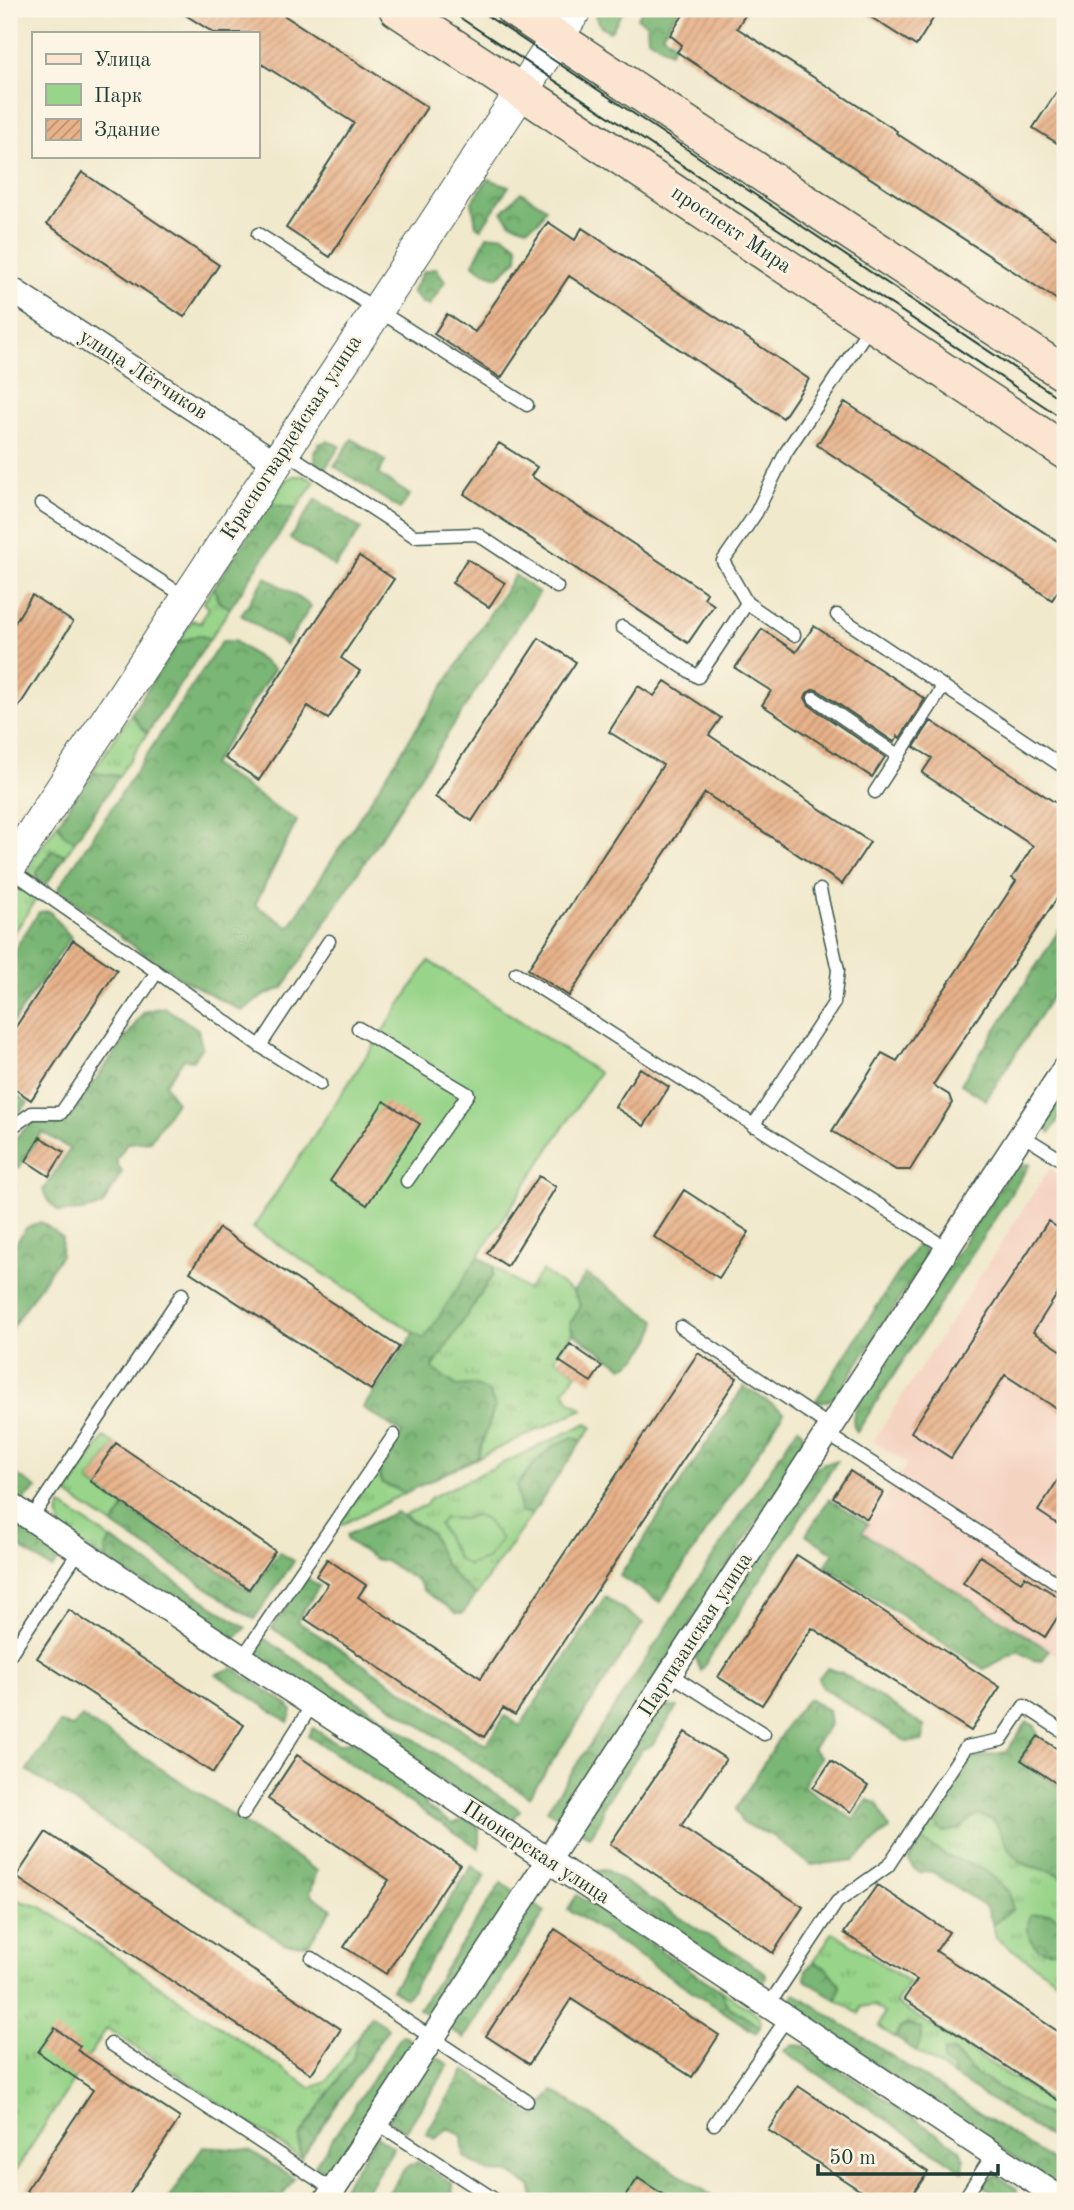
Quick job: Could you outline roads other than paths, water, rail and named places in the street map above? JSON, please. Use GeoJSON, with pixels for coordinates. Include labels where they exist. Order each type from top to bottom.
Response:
{"type":"FeatureCollection","features":[{"type":"Feature","properties":{"kind":"main road","name":"проспект Мира"},"geometry":{"type":"LineString","coordinates":[[397,9],[1065,451]]}},
{"type":"Feature","properties":{"kind":"main road"},"geometry":{"type":"LineString","coordinates":[[513,9],[1065,374]]}},
{"type":"Feature","properties":{"kind":"street","name":"Красногвардейская улица"},"geometry":{"type":"LineString","coordinates":[[9,868],[576,9]]}},
{"type":"Feature","properties":{"kind":"street","name":"улица Лётчиков"},"geometry":{"type":"LineString","coordinates":[[9,288],[280,457]]}},
{"type":"Feature","properties":{"kind":"street","name":"Партизанская улица"},"geometry":{"type":"LineString","coordinates":[[330,2196],[1065,1068]]}},
{"type":"Feature","properties":{"kind":"street","name":"Пионерская улица"},"geometry":{"type":"LineString","coordinates":[[9,1504],[1064,2201]]}},
{"type":"Feature","properties":{"kind":"lane"},"geometry":{"type":"LineString","coordinates":[[258,234],[527,405]]}},
{"type":"Feature","properties":{"kind":"lane"},"geometry":{"type":"LineString","coordinates":[[794,635],[747,603],[723,561],[756,513],[786,452],[872,324]]}},
{"type":"Feature","properties":{"kind":"lane"},"geometry":{"type":"LineString","coordinates":[[280,457],[414,536],[477,534],[557,587]]}},
{"type":"Feature","properties":{"kind":"lane"},"geometry":{"type":"LineString","coordinates":[[41,504],[187,598]]}},
{"type":"Feature","properties":{"kind":"lane"},"geometry":{"type":"LineString","coordinates":[[622,627],[698,677],[747,603]]}},
{"type":"Feature","properties":{"kind":"lane"},"geometry":{"type":"LineString","coordinates":[[837,614],[1065,768]]}},
{"type":"Feature","properties":{"kind":"lane"},"geometry":{"type":"LineString","coordinates":[[875,792],[943,688]]}},
{"type":"Feature","properties":{"kind":"lane"},"geometry":{"type":"LineString","coordinates":[[814,698],[898,756]]}},
{"type":"Feature","properties":{"kind":"lane"},"geometry":{"type":"LineString","coordinates":[[9,868],[260,1046],[320,1084]]}},
{"type":"Feature","properties":{"kind":"lane"},"geometry":{"type":"LineString","coordinates":[[753,1126],[834,1003],[838,970],[820,890]]}},
{"type":"Feature","properties":{"kind":"lane"},"geometry":{"type":"LineString","coordinates":[[260,1046],[328,941]]}},
{"type":"Feature","properties":{"kind":"lane"},"geometry":{"type":"LineString","coordinates":[[9,1129],[32,1113],[61,1114],[157,972]]}},
{"type":"Feature","properties":{"kind":"lane"},"geometry":{"type":"LineString","coordinates":[[516,973],[947,1249]]}},
{"type":"Feature","properties":{"kind":"lane"},"geometry":{"type":"LineString","coordinates":[[358,1028],[468,1094],[407,1181]]}},
{"type":"Feature","properties":{"kind":"lane"},"geometry":{"type":"LineString","coordinates":[[1022,1135],[1065,1162]]}},
{"type":"Feature","properties":{"kind":"lane"},"geometry":{"type":"LineString","coordinates":[[31,1519],[182,1294]]}},
{"type":"Feature","properties":{"kind":"lane"},"geometry":{"type":"LineString","coordinates":[[681,1327],[829,1431],[1065,1588]]}},
{"type":"Feature","properties":{"kind":"lane"},"geometry":{"type":"LineString","coordinates":[[242,1658],[394,1435]]}},
{"type":"Feature","properties":{"kind":"lane"},"geometry":{"type":"LineString","coordinates":[[9,1656],[79,1551]]}},
{"type":"Feature","properties":{"kind":"lane"},"geometry":{"type":"LineString","coordinates":[[670,1674],[764,1734]]}},
{"type":"Feature","properties":{"kind":"lane"},"geometry":{"type":"LineString","coordinates":[[243,1814],[312,1705]]}},
{"type":"Feature","properties":{"kind":"lane"},"geometry":{"type":"LineString","coordinates":[[714,2123],[837,1902],[888,1866],[966,1747],[1001,1740],[1024,1706],[1065,1733]]}},
{"type":"Feature","properties":{"kind":"lane"},"geometry":{"type":"LineString","coordinates":[[312,1958],[527,2101]]}},
{"type":"Feature","properties":{"kind":"lane"},"geometry":{"type":"LineString","coordinates":[[111,2044],[330,2196]]}},
{"type":"Feature","properties":{"kind":"lane"},"geometry":{"type":"LineString","coordinates":[[377,2123],[497,2201]]}},
{"type":"Feature","properties":{"kind":"lane"},"geometry":{"type":"LineString","coordinates":[[963,2201],[993,2154]]}},
{"type":"Feature","properties":{"kind":"tram line"},"geometry":{"type":"LineString","coordinates":[[447,9],[1065,420]]}},
{"type":"Feature","properties":{"kind":"tram line"},"geometry":{"type":"LineString","coordinates":[[477,9],[1065,402]]}}]}
